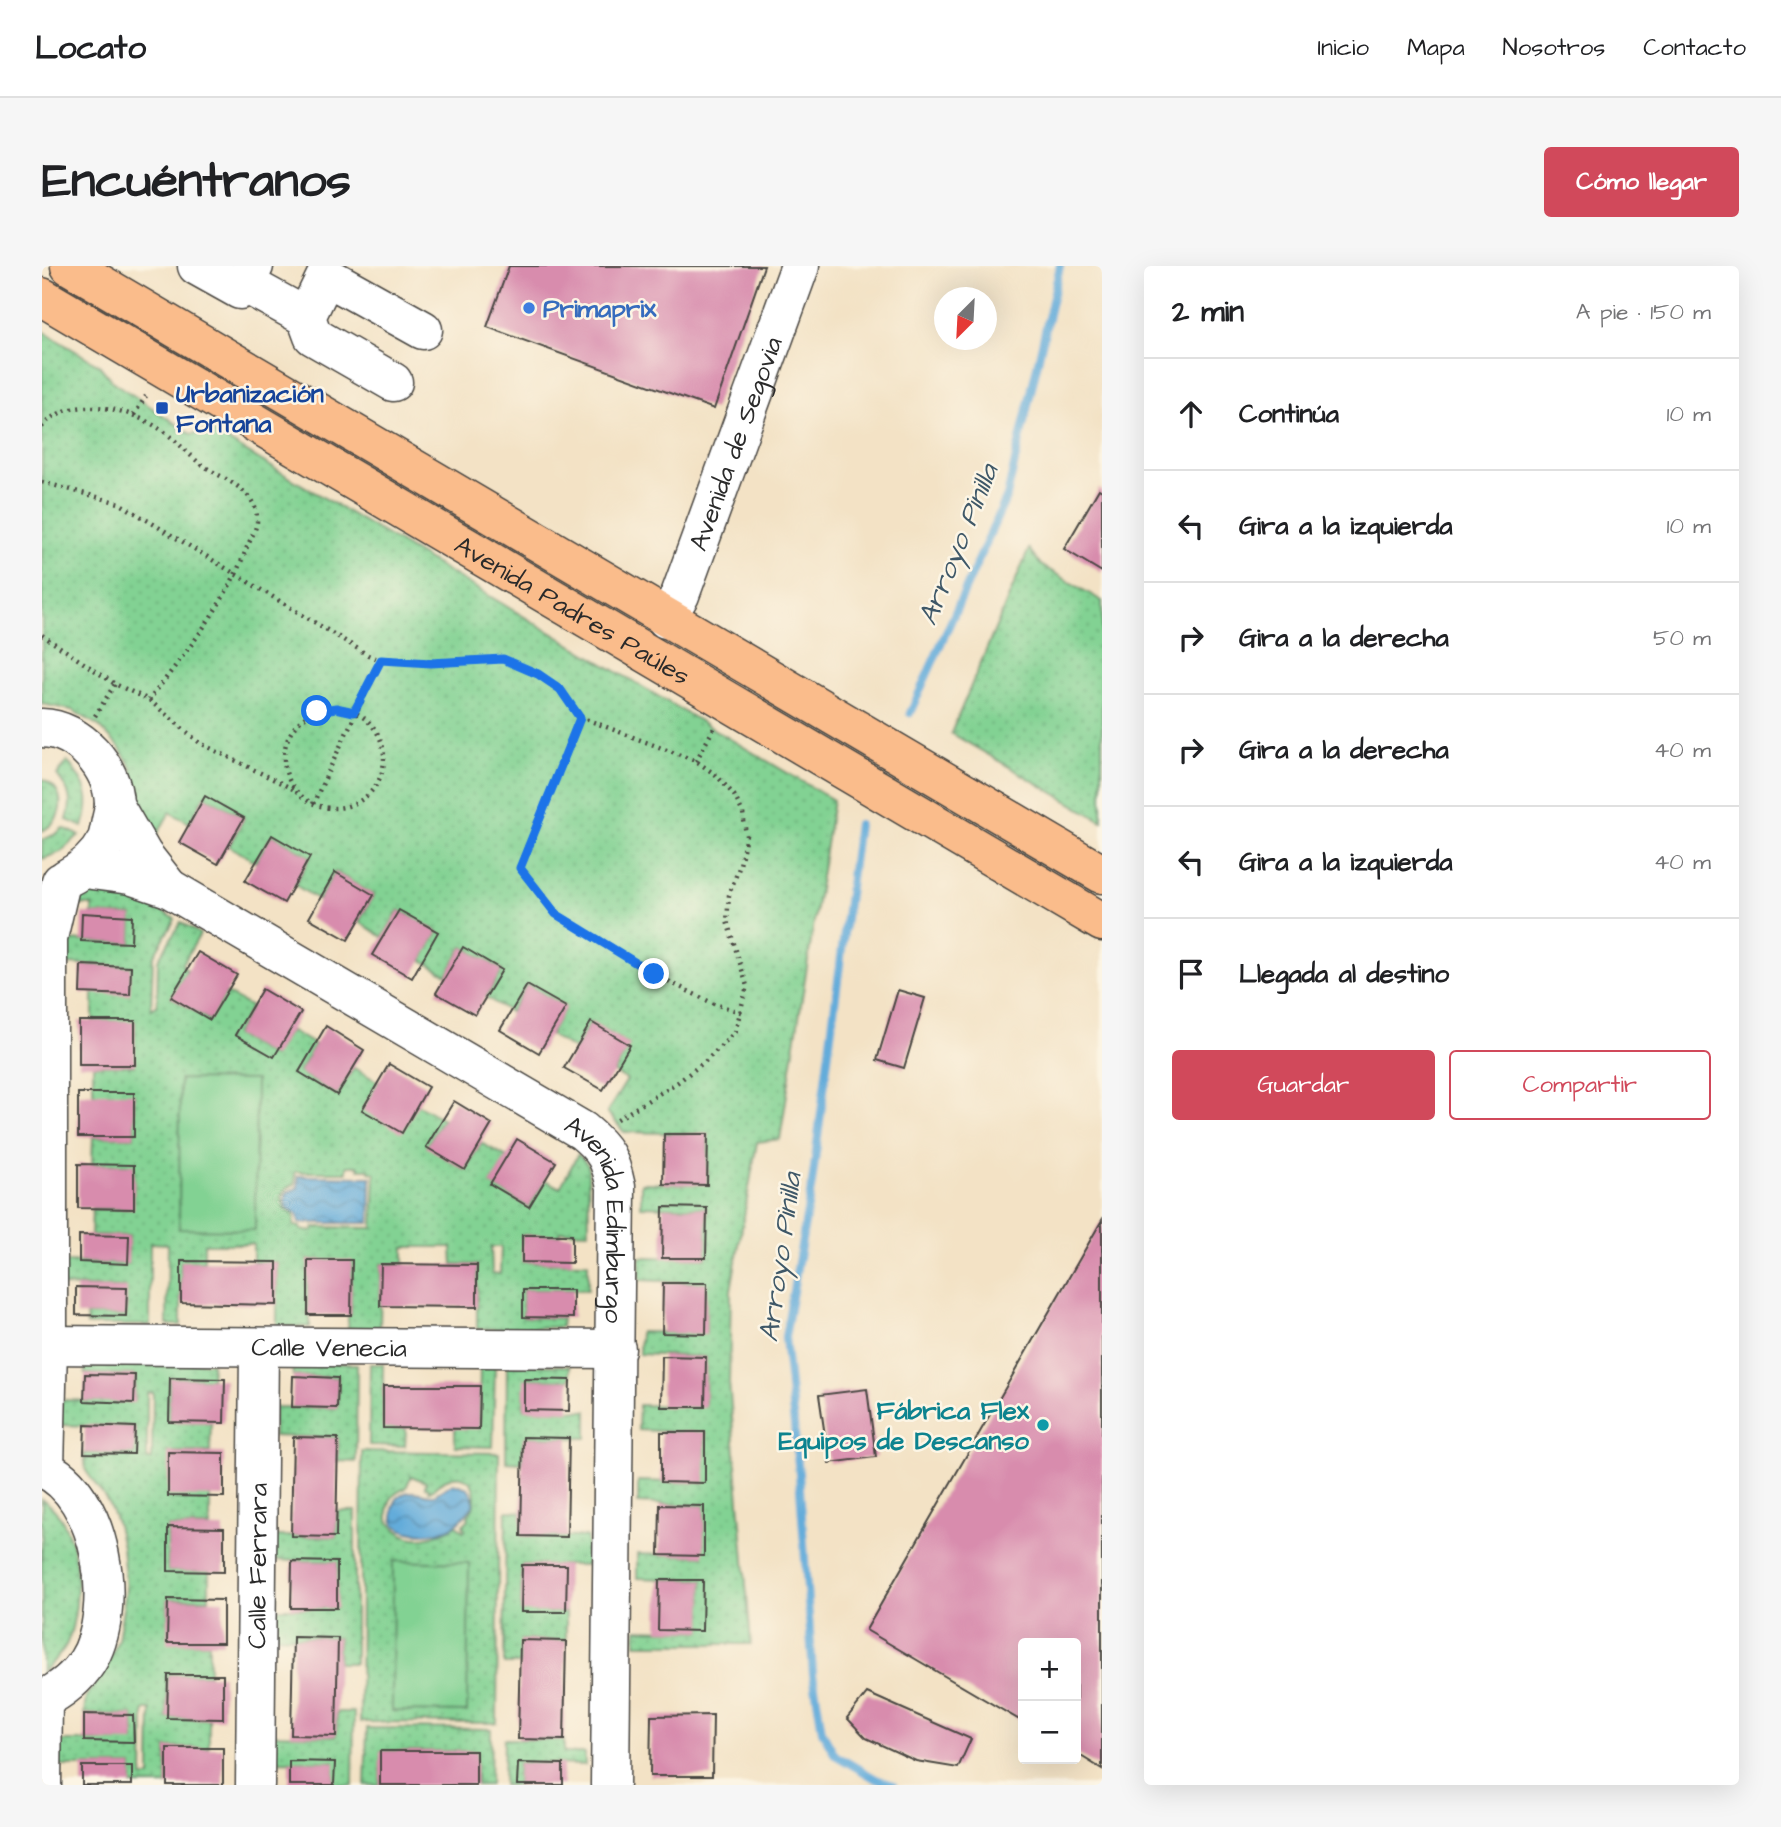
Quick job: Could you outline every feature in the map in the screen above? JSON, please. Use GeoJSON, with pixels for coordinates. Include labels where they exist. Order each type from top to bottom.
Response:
{"type":"FeatureCollection","features":[{"type":"Feature","properties":{"kind":"highway","name":"Avenida Padres Paúles"},"geometry":{"type":"LineString","coordinates":[[70,266],[1102,874]]}},
{"type":"Feature","properties":{"kind":"highway","name":"Avenida Padres Paúles"},"geometry":{"type":"LineString","coordinates":[[42,297],[1102,922]]}},
{"type":"Feature","properties":{"kind":"street"},"geometry":{"type":"LineString","coordinates":[[197,266],[240,290],[249,274],[306,317],[313,337],[393,382]]}},
{"type":"Feature","properties":{"kind":"street","name":"Avenida de Segovia"},"geometry":{"type":"LineString","coordinates":[[666,619],[680,595],[800,266]]}},
{"type":"Feature","properties":{"kind":"street"},"geometry":{"type":"LineString","coordinates":[[306,317],[326,275],[423,330]]}},
{"type":"Feature","properties":{"kind":"street"},"geometry":{"type":"LineString","coordinates":[[42,728],[51,728],[79,741],[97,758],[109,780],[114,805],[107,840],[62,879],[48,937],[43,1468],[70,1489],[88,1519],[99,1545],[103,1580],[101,1624],[88,1661],[68,1685],[43,1700],[42,1785]]}},
{"type":"Feature","properties":{"kind":"street","name":"Avenida Edimburgo"},"geometry":{"type":"LineString","coordinates":[[114,805],[143,855],[169,888]]}},
{"type":"Feature","properties":{"kind":"street","name":"Avenida Edimburgo"},"geometry":{"type":"LineString","coordinates":[[62,879],[130,875],[169,888],[583,1131],[610,1159],[616,1187],[610,1785]]}},
{"type":"Feature","properties":{"kind":"street","name":"Calle Venecia"},"geometry":{"type":"LineString","coordinates":[[45,1345],[616,1349]]}},
{"type":"Feature","properties":{"kind":"street","name":"Calle Ferrara"},"geometry":{"type":"LineString","coordinates":[[255,1785],[259,1348]]}},
{"type":"Feature","properties":{"kind":"path"},"geometry":{"type":"LineString","coordinates":[[134,415],[146,396]]}},
{"type":"Feature","properties":{"kind":"path"},"geometry":{"type":"LineString","coordinates":[[42,426],[63,410],[88,407],[134,415],[161,429],[203,465],[247,493],[257,522],[236,576],[195,639],[149,700]]}},
{"type":"Feature","properties":{"kind":"path"},"geometry":{"type":"LineString","coordinates":[[42,482],[119,503],[236,576],[381,660],[431,663],[503,659],[538,674],[560,689],[580,718],[696,761],[716,775],[734,795],[743,813],[746,835],[740,865],[729,895],[727,921],[747,986],[735,1032],[708,1059],[678,1082],[612,1123]]}},
{"type":"Feature","properties":{"kind":"path"},"geometry":{"type":"LineString","coordinates":[[42,635],[115,684],[149,700],[201,743],[294,789],[313,804],[332,809],[352,806],[369,795],[380,779],[384,760],[381,740],[371,724],[354,712],[336,708],[317,711],[301,720],[289,735],[284,753],[285,772],[294,789]]}},
{"type":"Feature","properties":{"kind":"path"},"geometry":{"type":"LineString","coordinates":[[313,804],[354,712],[381,660]]}},
{"type":"Feature","properties":{"kind":"path"},"geometry":{"type":"LineString","coordinates":[[580,718],[520,868],[556,914],[654,974],[714,1004],[741,1013]]}},
{"type":"Feature","properties":{"kind":"path"},"geometry":{"type":"LineString","coordinates":[[696,761],[717,722]]}},
{"type":"Feature","properties":{"kind":"green space"},"geometry":{"type":"Polygon","coordinates":[[[42,331],[99,365],[112,381],[191,434],[213,432],[833,800],[780,1139],[757,1142],[731,1290],[729,1382],[751,1644],[636,1644],[637,1629],[701,1631],[703,1580],[637,1578],[637,1554],[703,1556],[704,1506],[638,1503],[638,1481],[704,1483],[705,1433],[638,1430],[639,1405],[705,1407],[706,1357],[639,1354],[640,1332],[706,1333],[706,1283],[640,1280],[640,1257],[706,1258],[707,1208],[641,1206],[641,1183],[707,1184],[708,1134],[624,1132],[607,1112],[627,1080],[614,1072],[629,1045],[591,1022],[575,1050],[550,1035],[565,1007],[527,985],[510,1012],[486,997],[502,970],[463,947],[447,975],[422,960],[438,932],[399,910],[383,937],[359,922],[374,895],[335,872],[319,900],[295,885],[310,857],[272,835],[256,862],[229,846],[244,818],[205,796],[189,823],[170,812],[154,840],[143,827],[136,801],[132,768],[119,747],[99,726],[72,710],[42,704],[42,331]]]}},
{"type":"Feature","properties":{"kind":"green space"},"geometry":{"type":"Polygon","coordinates":[[[1029,549],[1041,565],[1102,601],[1102,821],[951,733],[1029,549]]]}},
{"type":"Feature","properties":{"kind":"green space"},"geometry":{"type":"Polygon","coordinates":[[[67,761],[86,791],[87,807],[83,827],[67,820],[69,796],[57,775],[67,761]]]}},
{"type":"Feature","properties":{"kind":"green space"},"geometry":{"type":"Polygon","coordinates":[[[42,779],[56,790],[60,805],[55,820],[42,831],[42,779]]]}},
{"type":"Feature","properties":{"kind":"green space"},"geometry":{"type":"Polygon","coordinates":[[[63,828],[79,835],[61,852],[42,859],[42,840],[63,828]]]}},
{"type":"Feature","properties":{"kind":"green space"},"geometry":{"type":"Polygon","coordinates":[[[105,886],[124,889],[175,919],[153,957],[151,1009],[157,1006],[158,960],[181,922],[200,934],[182,965],[187,970],[172,997],[209,1020],[226,993],[251,1007],[235,1035],[273,1057],[290,1030],[315,1045],[299,1072],[337,1095],[354,1068],[443,1119],[427,1146],[465,1170],[481,1143],[507,1157],[491,1184],[529,1207],[545,1180],[560,1188],[578,1154],[588,1165],[589,1232],[560,1231],[560,1235],[522,1235],[523,1262],[588,1263],[588,1290],[523,1290],[523,1317],[562,1318],[561,1327],[477,1329],[477,1265],[453,1264],[452,1247],[404,1247],[404,1264],[381,1264],[380,1328],[348,1328],[348,1315],[351,1315],[351,1261],[308,1260],[310,1327],[277,1326],[277,1262],[253,1262],[253,1244],[204,1244],[204,1261],[181,1262],[181,1325],[167,1325],[168,1244],[150,1243],[150,1325],[87,1325],[86,1315],[126,1316],[126,1288],[61,1286],[62,1262],[127,1264],[129,1236],[91,1235],[92,1209],[133,1209],[134,1165],[92,1164],[93,1137],[134,1137],[134,1094],[93,1093],[93,1065],[134,1065],[135,1022],[93,1021],[93,993],[130,967],[66,964],[66,940],[131,943],[132,916],[92,914],[92,905],[73,905],[83,894],[105,886]],[[347,1166],[347,1172],[295,1172],[295,1184],[287,1188],[281,1197],[285,1209],[294,1215],[294,1226],[313,1231],[314,1227],[373,1228],[375,1173],[369,1172],[369,1169],[359,1169],[359,1166],[347,1166]],[[491,1247],[492,1273],[500,1274],[501,1247],[491,1247]]]}},
{"type":"Feature","properties":{"kind":"green space"},"geometry":{"type":"Polygon","coordinates":[[[180,1079],[256,1080],[255,1230],[179,1229],[180,1079]]]}},
{"type":"Feature","properties":{"kind":"green space"},"geometry":{"type":"Polygon","coordinates":[[[85,1361],[212,1363],[211,1379],[170,1378],[169,1421],[211,1422],[210,1452],[168,1452],[210,1496],[210,1527],[168,1527],[168,1571],[209,1571],[209,1599],[168,1599],[168,1642],[209,1643],[209,1675],[168,1675],[167,1718],[209,1719],[209,1748],[167,1748],[167,1785],[132,1785],[132,1766],[59,1766],[60,1741],[134,1741],[133,1715],[84,1714],[86,1696],[107,1667],[118,1640],[126,1590],[117,1525],[108,1502],[86,1471],[84,1453],[134,1454],[135,1427],[61,1425],[61,1400],[134,1402],[135,1375],[85,1374],[85,1361]],[[153,1392],[147,1393],[147,1460],[152,1459],[153,1392]],[[144,1710],[143,1777],[150,1777],[151,1710],[144,1710]]]}},
{"type":"Feature","properties":{"kind":"green space"},"geometry":{"type":"Polygon","coordinates":[[[292,1363],[357,1364],[356,1462],[338,1461],[338,1438],[273,1436],[274,1407],[337,1408],[338,1378],[293,1376],[292,1363]]]}},
{"type":"Feature","properties":{"kind":"green space"},"geometry":{"type":"Polygon","coordinates":[[[370,1364],[383,1364],[383,1427],[406,1428],[405,1446],[369,1445],[370,1364]]]}},
{"type":"Feature","properties":{"kind":"green space"},"geometry":{"type":"Polygon","coordinates":[[[480,1365],[495,1365],[493,1447],[455,1446],[455,1428],[479,1428],[480,1365]]]}},
{"type":"Feature","properties":{"kind":"green space"},"geometry":{"type":"Polygon","coordinates":[[[507,1365],[570,1366],[570,1380],[525,1379],[524,1409],[587,1411],[587,1438],[524,1437],[523,1463],[506,1462],[507,1365]]]}},
{"type":"Feature","properties":{"kind":"green space"},"geometry":{"type":"Polygon","coordinates":[[[362,1451],[499,1453],[497,1723],[360,1722],[362,1451]],[[411,1476],[406,1488],[396,1493],[391,1500],[388,1520],[403,1535],[412,1538],[429,1537],[457,1525],[463,1531],[463,1525],[469,1519],[475,1501],[475,1493],[469,1481],[456,1477],[445,1480],[429,1491],[429,1488],[425,1487],[426,1482],[411,1476]]]}},
{"type":"Feature","properties":{"kind":"green space"},"geometry":{"type":"Polygon","coordinates":[[[42,1499],[56,1511],[65,1527],[72,1545],[77,1587],[76,1607],[67,1643],[42,1672],[42,1499]]]}},
{"type":"Feature","properties":{"kind":"green space"},"geometry":{"type":"Polygon","coordinates":[[[337,1511],[355,1511],[355,1663],[338,1663],[338,1638],[272,1636],[272,1608],[336,1608],[337,1562],[273,1560],[273,1536],[336,1537],[337,1511]]]}},
{"type":"Feature","properties":{"kind":"green space"},"geometry":{"type":"Polygon","coordinates":[[[506,1511],[522,1512],[522,1536],[587,1537],[587,1565],[522,1565],[521,1611],[566,1612],[566,1641],[521,1640],[520,1664],[504,1664],[506,1511]]]}},
{"type":"Feature","properties":{"kind":"green space"},"geometry":{"type":"Polygon","coordinates":[[[393,1561],[469,1563],[467,1712],[392,1711],[393,1561]]]}},
{"type":"Feature","properties":{"kind":"green space"},"geometry":{"type":"Polygon","coordinates":[[[337,1712],[354,1712],[353,1785],[334,1785],[334,1762],[271,1761],[271,1734],[336,1736],[337,1712]]]}},
{"type":"Feature","properties":{"kind":"green space"},"geometry":{"type":"Polygon","coordinates":[[[367,1728],[491,1729],[490,1785],[476,1785],[476,1751],[381,1751],[380,1785],[365,1785],[367,1728]]]}},
{"type":"Feature","properties":{"kind":"green space"},"geometry":{"type":"Polygon","coordinates":[[[504,1739],[564,1740],[564,1753],[585,1753],[585,1765],[518,1763],[517,1785],[503,1785],[504,1739]]]}},
{"type":"Feature","properties":{"kind":"water"},"geometry":{"type":"Polygon","coordinates":[[[298,1176],[371,1177],[370,1223],[299,1223],[297,1214],[286,1207],[285,1198],[288,1192],[298,1188],[298,1176]]]}},
{"type":"Feature","properties":{"kind":"water"},"geometry":{"type":"Polygon","coordinates":[[[453,1483],[468,1488],[473,1496],[473,1506],[454,1526],[424,1534],[408,1532],[395,1525],[394,1504],[404,1493],[434,1495],[453,1483]]]}},
{"type":"Feature","properties":{"kind":"building"},"geometry":{"type":"Polygon","coordinates":[[[509,266],[764,266],[714,409],[487,327],[509,266]]]}},
{"type":"Feature","properties":{"kind":"building"},"geometry":{"type":"Polygon","coordinates":[[[1099,489],[1102,491],[1102,572],[1064,549],[1099,489]]]}},
{"type":"Feature","properties":{"kind":"building"},"geometry":{"type":"Polygon","coordinates":[[[205,796],[244,818],[218,864],[179,842],[205,796]]]}},
{"type":"Feature","properties":{"kind":"building"},"geometry":{"type":"Polygon","coordinates":[[[272,835],[310,857],[284,903],[245,881],[272,835]]]}},
{"type":"Feature","properties":{"kind":"building"},"geometry":{"type":"Polygon","coordinates":[[[335,872],[374,895],[348,940],[309,918],[335,872]]]}},
{"type":"Feature","properties":{"kind":"building"},"geometry":{"type":"Polygon","coordinates":[[[399,910],[438,932],[412,978],[372,955],[399,910]]]}},
{"type":"Feature","properties":{"kind":"building"},"geometry":{"type":"Polygon","coordinates":[[[82,913],[132,916],[131,943],[81,941],[82,913]]]}},
{"type":"Feature","properties":{"kind":"building"},"geometry":{"type":"Polygon","coordinates":[[[463,947],[502,970],[475,1015],[436,993],[463,947]]]}},
{"type":"Feature","properties":{"kind":"building"},"geometry":{"type":"Polygon","coordinates":[[[198,952],[237,975],[210,1020],[171,997],[198,952]]]}},
{"type":"Feature","properties":{"kind":"building"},"geometry":{"type":"Polygon","coordinates":[[[81,965],[131,967],[130,995],[80,993],[81,965]]]}},
{"type":"Feature","properties":{"kind":"building"},"geometry":{"type":"Polygon","coordinates":[[[527,985],[566,1007],[539,1053],[500,1030],[527,985]]]}},
{"type":"Feature","properties":{"kind":"building"},"geometry":{"type":"Polygon","coordinates":[[[262,989],[301,1012],[274,1057],[235,1035],[262,989]]]}},
{"type":"Feature","properties":{"kind":"building"},"geometry":{"type":"Polygon","coordinates":[[[898,990],[925,998],[904,1068],[877,1060],[898,990]]]}},
{"type":"Feature","properties":{"kind":"building"},"geometry":{"type":"Polygon","coordinates":[[[79,1021],[135,1021],[135,1065],[79,1065],[79,1021]]]}},
{"type":"Feature","properties":{"kind":"building"},"geometry":{"type":"Polygon","coordinates":[[[591,1022],[630,1045],[603,1090],[564,1068],[591,1022]]]}},
{"type":"Feature","properties":{"kind":"building"},"geometry":{"type":"Polygon","coordinates":[[[326,1026],[364,1050],[337,1095],[299,1072],[326,1026]]]}},
{"type":"Feature","properties":{"kind":"building"},"geometry":{"type":"Polygon","coordinates":[[[389,1064],[428,1087],[402,1133],[362,1110],[389,1064]]]}},
{"type":"Feature","properties":{"kind":"building"},"geometry":{"type":"Polygon","coordinates":[[[78,1093],[134,1093],[134,1137],[78,1137],[78,1093]]]}},
{"type":"Feature","properties":{"kind":"building"},"geometry":{"type":"Polygon","coordinates":[[[454,1101],[492,1124],[465,1170],[426,1147],[454,1101]]]}},
{"type":"Feature","properties":{"kind":"building"},"geometry":{"type":"Polygon","coordinates":[[[664,1134],[708,1134],[707,1185],[663,1184],[664,1134]]]}},
{"type":"Feature","properties":{"kind":"building"},"geometry":{"type":"Polygon","coordinates":[[[517,1139],[556,1162],[529,1207],[490,1184],[517,1139]]]}},
{"type":"Feature","properties":{"kind":"building"},"geometry":{"type":"Polygon","coordinates":[[[78,1164],[134,1165],[134,1209],[78,1208],[78,1164]]]}},
{"type":"Feature","properties":{"kind":"building"},"geometry":{"type":"Polygon","coordinates":[[[663,1207],[707,1208],[706,1258],[662,1258],[663,1207]]]}},
{"type":"Feature","properties":{"kind":"building","name":"Fábrica Flex Equipos de Descanso"},"geometry":{"type":"Polygon","coordinates":[[[1102,1220],[1102,1769],[1081,1756],[1081,1638],[1018,1638],[1018,1719],[866,1630],[1102,1220]]]}},
{"type":"Feature","properties":{"kind":"building"},"geometry":{"type":"Polygon","coordinates":[[[79,1235],[129,1236],[128,1264],[79,1262],[79,1235]]]}},
{"type":"Feature","properties":{"kind":"building"},"geometry":{"type":"Polygon","coordinates":[[[522,1235],[572,1235],[572,1263],[522,1262],[522,1235]]]}},
{"type":"Feature","properties":{"kind":"building"},"geometry":{"type":"Polygon","coordinates":[[[308,1260],[352,1260],[351,1315],[308,1315],[308,1260]]]}},
{"type":"Feature","properties":{"kind":"building"},"geometry":{"type":"Polygon","coordinates":[[[181,1261],[277,1262],[277,1305],[181,1303],[181,1261]]]}},
{"type":"Feature","properties":{"kind":"building"},"geometry":{"type":"Polygon","coordinates":[[[381,1264],[477,1265],[477,1307],[380,1306],[381,1264]]]}},
{"type":"Feature","properties":{"kind":"building"},"geometry":{"type":"Polygon","coordinates":[[[663,1283],[707,1283],[706,1334],[662,1333],[663,1283]]]}},
{"type":"Feature","properties":{"kind":"building"},"geometry":{"type":"Polygon","coordinates":[[[76,1287],[127,1288],[126,1316],[76,1315],[76,1287]]]}},
{"type":"Feature","properties":{"kind":"building"},"geometry":{"type":"Polygon","coordinates":[[[523,1290],[573,1290],[573,1318],[523,1317],[523,1290]]]}},
{"type":"Feature","properties":{"kind":"building"},"geometry":{"type":"Polygon","coordinates":[[[662,1356],[706,1357],[705,1407],[661,1407],[662,1356]]]}},
{"type":"Feature","properties":{"kind":"building"},"geometry":{"type":"Polygon","coordinates":[[[85,1374],[135,1375],[134,1403],[84,1401],[85,1374]]]}},
{"type":"Feature","properties":{"kind":"building"},"geometry":{"type":"Polygon","coordinates":[[[293,1376],[338,1378],[337,1408],[292,1407],[293,1376]]]}},
{"type":"Feature","properties":{"kind":"building"},"geometry":{"type":"Polygon","coordinates":[[[170,1378],[225,1379],[224,1423],[169,1422],[170,1378]]]}},
{"type":"Feature","properties":{"kind":"building"},"geometry":{"type":"Polygon","coordinates":[[[524,1379],[570,1380],[569,1411],[524,1410],[524,1379]]]}},
{"type":"Feature","properties":{"kind":"building"},"geometry":{"type":"Polygon","coordinates":[[[383,1386],[480,1386],[479,1429],[383,1428],[383,1386]]]}},
{"type":"Feature","properties":{"kind":"building"},"geometry":{"type":"Polygon","coordinates":[[[867,1389],[876,1457],[829,1463],[819,1395],[867,1389]]]}},
{"type":"Feature","properties":{"kind":"building"},"geometry":{"type":"Polygon","coordinates":[[[85,1425],[135,1427],[134,1454],[84,1453],[85,1425]]]}},
{"type":"Feature","properties":{"kind":"building"},"geometry":{"type":"Polygon","coordinates":[[[661,1432],[705,1432],[705,1483],[661,1482],[661,1432]]]}},
{"type":"Feature","properties":{"kind":"building"},"geometry":{"type":"Polygon","coordinates":[[[293,1437],[338,1438],[336,1537],[291,1536],[293,1437]]]}},
{"type":"Feature","properties":{"kind":"building"},"geometry":{"type":"Polygon","coordinates":[[[523,1437],[569,1438],[567,1537],[521,1536],[523,1437]]]}},
{"type":"Feature","properties":{"kind":"building"},"geometry":{"type":"Polygon","coordinates":[[[168,1452],[224,1453],[224,1497],[168,1496],[168,1452]]]}},
{"type":"Feature","properties":{"kind":"building"},"geometry":{"type":"Polygon","coordinates":[[[660,1505],[704,1506],[704,1556],[659,1555],[660,1505]]]}},
{"type":"Feature","properties":{"kind":"building"},"geometry":{"type":"Polygon","coordinates":[[[168,1527],[224,1528],[224,1572],[168,1571],[168,1527]]]}},
{"type":"Feature","properties":{"kind":"building"},"geometry":{"type":"Polygon","coordinates":[[[292,1561],[337,1562],[337,1608],[291,1608],[292,1561]]]}},
{"type":"Feature","properties":{"kind":"building"},"geometry":{"type":"Polygon","coordinates":[[[522,1565],[567,1565],[566,1612],[521,1612],[522,1565]]]}},
{"type":"Feature","properties":{"kind":"building"},"geometry":{"type":"Polygon","coordinates":[[[659,1580],[703,1580],[702,1631],[658,1630],[659,1580]]]}},
{"type":"Feature","properties":{"kind":"building"},"geometry":{"type":"Polygon","coordinates":[[[168,1599],[223,1600],[223,1643],[167,1643],[168,1599]]]}},
{"type":"Feature","properties":{"kind":"building"},"geometry":{"type":"Polygon","coordinates":[[[293,1637],[338,1638],[336,1736],[291,1735],[293,1637]]]}},
{"type":"Feature","properties":{"kind":"building"},"geometry":{"type":"Polygon","coordinates":[[[520,1640],[566,1641],[564,1740],[518,1739],[520,1640]]]}},
{"type":"Feature","properties":{"kind":"building"},"geometry":{"type":"Polygon","coordinates":[[[168,1675],[223,1675],[223,1719],[167,1718],[168,1675]]]}},
{"type":"Feature","properties":{"kind":"building"},"geometry":{"type":"Polygon","coordinates":[[[867,1693],[971,1739],[958,1768],[916,1761],[866,1738],[847,1718],[867,1693]]]}},
{"type":"Feature","properties":{"kind":"building"},"geometry":{"type":"Polygon","coordinates":[[[84,1714],[133,1715],[134,1742],[84,1741],[84,1714]]]}},
{"type":"Feature","properties":{"kind":"building"},"geometry":{"type":"Polygon","coordinates":[[[713,1715],[712,1776],[650,1776],[651,1716],[713,1715]]]}},
{"type":"Feature","properties":{"kind":"building"},"geometry":{"type":"Polygon","coordinates":[[[167,1748],[223,1748],[223,1785],[167,1785],[167,1748]]]}},
{"type":"Feature","properties":{"kind":"building"},"geometry":{"type":"Polygon","coordinates":[[[380,1751],[476,1751],[476,1785],[380,1785],[380,1751]]]}},
{"type":"Feature","properties":{"kind":"building"},"geometry":{"type":"Polygon","coordinates":[[[289,1761],[335,1762],[334,1785],[289,1785],[289,1761]]]}},
{"type":"Feature","properties":{"kind":"building"},"geometry":{"type":"Polygon","coordinates":[[[518,1763],[563,1764],[563,1785],[517,1785],[518,1763]]]}},
{"type":"Feature","properties":{"kind":"building"},"geometry":{"type":"Polygon","coordinates":[[[82,1766],[132,1766],[132,1785],[82,1785],[82,1766]]]}},
{"type":"Feature","properties":{"kind":"waterway","name":"Arroyo Pinilla"},"geometry":{"type":"LineString","coordinates":[[910,713],[1007,496],[1060,266]]}},
{"type":"Feature","properties":{"kind":"waterway","name":"Arroyo Pinilla"},"geometry":{"type":"LineString","coordinates":[[858,824],[812,1183],[785,1337],[799,1474],[813,1674],[822,1731],[835,1755],[876,1779],[893,1785]]}},
{"type":"Feature","properties":{"kind":"place","name":"Primaprix"},"geometry":{"type":"Point","coordinates":[529,308]}},
{"type":"Feature","properties":{"kind":"place","name":"Urbanización Fontana"},"geometry":{"type":"Point","coordinates":[162,408]}},
{"type":"Feature","properties":{"kind":"place","name":"Fábrica Flex Equipos de Descanso"},"geometry":{"type":"Point","coordinates":[1043,1425]}},
{"type":"Feature","properties":{"kind":"route"},"geometry":{"type":"LineString","coordinates":[[317,711],[336,708],[354,712],[381,660],[431,663],[503,659],[538,674],[560,689],[580,718],[520,868],[556,914],[654,974]]}}]}
